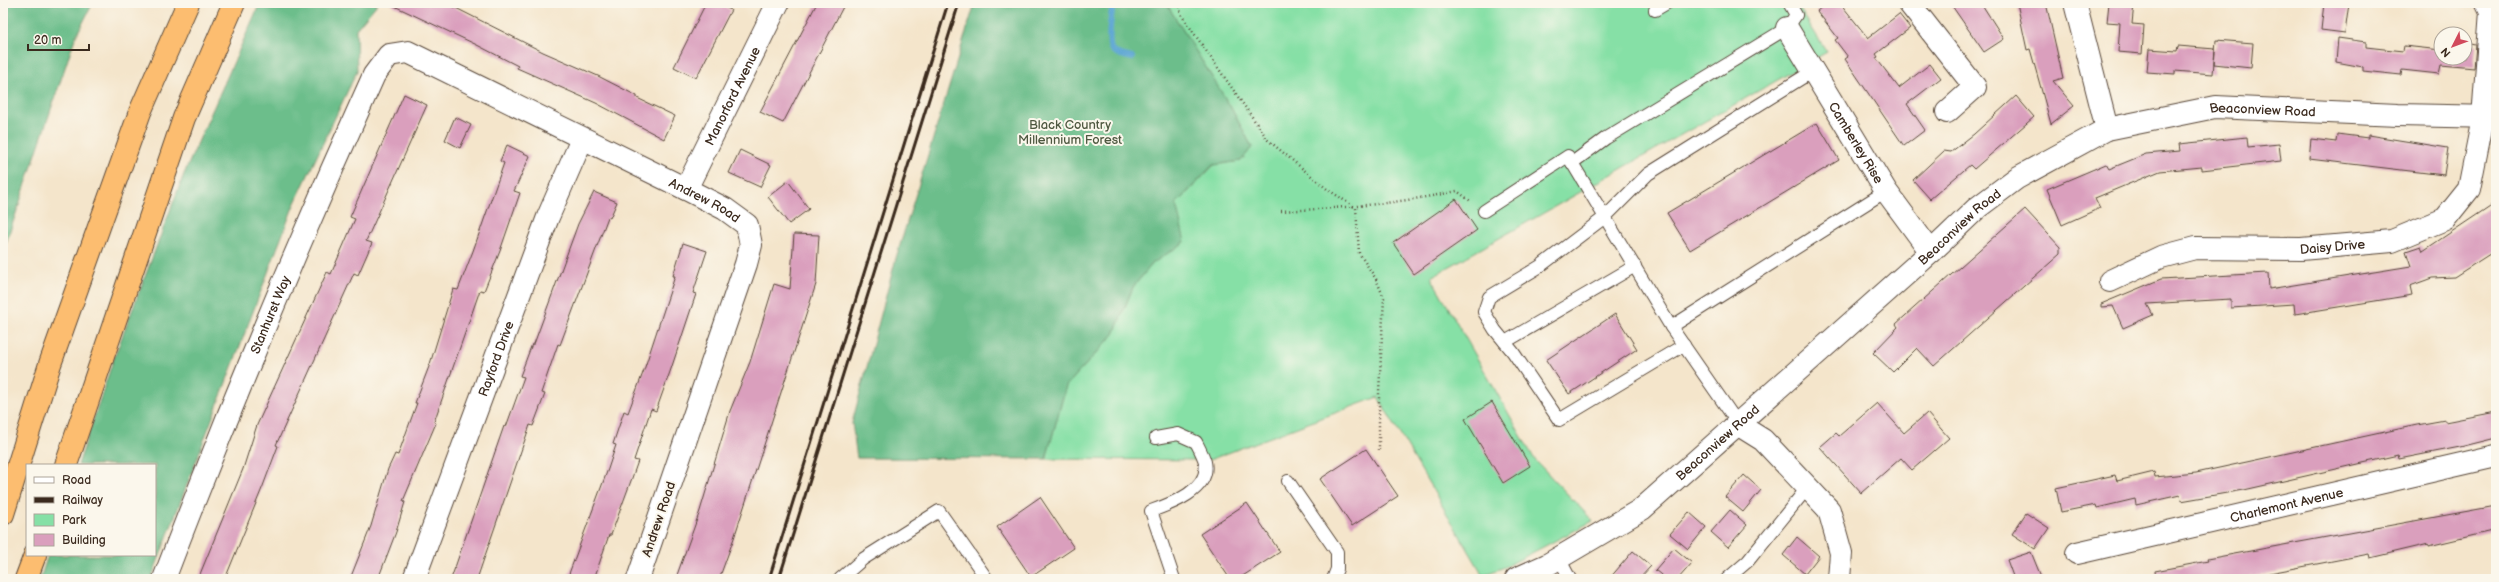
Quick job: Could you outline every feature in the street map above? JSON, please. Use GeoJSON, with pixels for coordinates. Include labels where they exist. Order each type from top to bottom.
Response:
{"type":"FeatureCollection","features":[{"type":"Feature","properties":{"kind":"highway"},"geometry":{"type":"LineString","coordinates":[[3,514],[50,364],[140,112],[188,3]]}},
{"type":"Feature","properties":{"kind":"highway"},"geometry":{"type":"LineString","coordinates":[[66,464],[184,118],[234,3]]}},
{"type":"Feature","properties":{"kind":"highway"},"geometry":{"type":"LineString","coordinates":[[26,579],[34,556]]}},
{"type":"Feature","properties":{"kind":"street","name":"Manorford Avenue"},"geometry":{"type":"LineString","coordinates":[[686,190],[778,3]]}},
{"type":"Feature","properties":{"kind":"street"},"geometry":{"type":"LineString","coordinates":[[1909,3],[1975,87],[1947,112]]}},
{"type":"Feature","properties":{"kind":"street"},"geometry":{"type":"LineString","coordinates":[[2075,3],[2107,129]]}},
{"type":"Feature","properties":{"kind":"street","name":"Daisy Drive"},"geometry":{"type":"LineString","coordinates":[[2110,281],[2161,257],[2195,248],[2301,249],[2392,240],[2445,219],[2468,189],[2489,117],[2491,11],[2487,3]]}},
{"type":"Feature","properties":{"kind":"street","name":"Camberley Rise"},"geometry":{"type":"LineString","coordinates":[[1787,28],[1886,191],[1931,252]]}},
{"type":"Feature","properties":{"kind":"street","name":"Andrew Road"},"geometry":{"type":"LineString","coordinates":[[389,55],[408,52],[725,209],[747,225],[751,245],[638,579]]}},
{"type":"Feature","properties":{"kind":"street","name":"Stanhurst Way"},"geometry":{"type":"LineString","coordinates":[[164,579],[219,435],[301,236],[374,75],[389,55]]}},
{"type":"Feature","properties":{"kind":"street","name":"Beaconview Road"},"geometry":{"type":"LineString","coordinates":[[1516,579],[1559,558],[1642,509],[1739,425],[1931,252],[1977,208],[2017,178],[2107,129],[2215,107],[2489,117]]}},
{"type":"Feature","properties":{"kind":"street","name":"Rayford Drive"},"geometry":{"type":"LineString","coordinates":[[414,579],[548,217],[582,139]]}},
{"type":"Feature","properties":{"kind":"street"},"geometry":{"type":"LineString","coordinates":[[1739,425],[1763,440],[1829,510],[1841,553],[1839,579]]}},
{"type":"Feature","properties":{"kind":"street","name":"Charlemont Avenue"},"geometry":{"type":"LineString","coordinates":[[2077,553],[2496,456]]}},
{"type":"Feature","properties":{"kind":"lane"},"geometry":{"type":"LineString","coordinates":[[1655,10],[1667,3]]}},
{"type":"Feature","properties":{"kind":"lane"},"geometry":{"type":"LineString","coordinates":[[1572,163],[1606,138],[1787,28],[1796,15],[1789,3]]}},
{"type":"Feature","properties":{"kind":"lane"},"geometry":{"type":"LineString","coordinates":[[1684,344],[1559,420],[1484,312],[1489,297],[1539,266],[1605,217],[1648,174],[1813,70]]}},
{"type":"Feature","properties":{"kind":"lane"},"geometry":{"type":"LineString","coordinates":[[1484,211],[1568,156],[1671,327],[1739,425]]}},
{"type":"Feature","properties":{"kind":"lane"},"geometry":{"type":"LineString","coordinates":[[1671,327],[1886,191]]}},
{"type":"Feature","properties":{"kind":"lane"},"geometry":{"type":"LineString","coordinates":[[1505,342],[1635,266]]}},
{"type":"Feature","properties":{"kind":"lane"},"geometry":{"type":"LineString","coordinates":[[1156,438],[1178,434],[1196,442],[1205,463],[1203,480],[1187,495],[1151,511],[1174,579]]}},
{"type":"Feature","properties":{"kind":"lane"},"geometry":{"type":"LineString","coordinates":[[1288,481],[1337,552],[1337,568],[1333,579]]}},
{"type":"Feature","properties":{"kind":"lane"},"geometry":{"type":"LineString","coordinates":[[1727,579],[1748,561],[1808,486]]}},
{"type":"Feature","properties":{"kind":"lane"},"geometry":{"type":"LineString","coordinates":[[840,579],[862,559],[939,511],[986,579]]}},
{"type":"Feature","properties":{"kind":"lane"},"geometry":{"type":"LineString","coordinates":[[1559,558],[1570,579]]}},
{"type":"Feature","properties":{"kind":"path"},"geometry":{"type":"LineString","coordinates":[[1178,3],[1182,16],[1268,140],[1327,189],[1356,208]]}},
{"type":"Feature","properties":{"kind":"path"},"geometry":{"type":"LineString","coordinates":[[1281,211],[1356,208],[1406,202],[1457,191],[1484,211]]}},
{"type":"Feature","properties":{"kind":"path"},"geometry":{"type":"LineString","coordinates":[[1356,208],[1359,253],[1376,279],[1384,298],[1379,392],[1379,450]]}},
{"type":"Feature","properties":{"kind":"green space"},"geometry":{"type":"Polygon","coordinates":[[[3,3],[93,3],[75,38],[3,252],[3,3]]]}},
{"type":"Feature","properties":{"kind":"green space"},"geometry":{"type":"Polygon","coordinates":[[[260,3],[378,3],[356,29],[357,71],[293,207],[151,579],[40,579],[48,556],[156,556],[156,464],[78,464],[114,358],[184,174],[260,3]]]}},
{"type":"Feature","properties":{"kind":"green space","name":"Black Country Millennium Forest"},"geometry":{"type":"Polygon","coordinates":[[[975,3],[1166,3],[1230,106],[1252,147],[1241,161],[1213,165],[1176,204],[1185,242],[1153,263],[1133,287],[1114,334],[1066,386],[1046,459],[857,458],[852,423],[896,258],[975,3]]]}},
{"type":"Feature","properties":{"kind":"green space"},"geometry":{"type":"Polygon","coordinates":[[[1166,3],[1796,3],[1827,52],[1431,277],[1535,460],[1593,521],[1505,567],[1483,575],[1378,397],[1209,460],[1046,459],[1066,386],[1114,334],[1133,287],[1153,263],[1184,242],[1176,204],[1214,165],[1241,161],[1252,147],[1230,106],[1166,3]]]}},
{"type":"Feature","properties":{"kind":"building"},"geometry":{"type":"Polygon","coordinates":[[[388,3],[446,3],[543,52],[598,76],[637,96],[637,98],[675,116],[664,139],[596,103],[517,68],[518,66],[477,45],[388,3]]]}},
{"type":"Feature","properties":{"kind":"building"},"geometry":{"type":"Polygon","coordinates":[[[706,3],[717,3],[731,10],[696,78],[674,67],[706,3]]]}},
{"type":"Feature","properties":{"kind":"building"},"geometry":{"type":"Polygon","coordinates":[[[817,3],[845,3],[783,123],[760,112],[817,3]]]}},
{"type":"Feature","properties":{"kind":"building"},"geometry":{"type":"Polygon","coordinates":[[[1827,3],[1840,3],[1868,38],[1899,14],[1910,28],[1876,54],[1878,57],[1876,58],[1899,88],[1930,64],[1941,78],[1907,104],[1925,130],[1904,146],[1845,59],[1848,57],[1835,40],[1838,38],[1817,11],[1827,3]]]}},
{"type":"Feature","properties":{"kind":"building"},"geometry":{"type":"Polygon","coordinates":[[[1950,3],[1981,3],[2004,39],[1984,52],[1950,3]]]}},
{"type":"Feature","properties":{"kind":"building"},"geometry":{"type":"Polygon","coordinates":[[[2017,3],[2046,3],[2063,78],[2053,81],[2074,106],[2051,124],[2030,49],[2027,50],[2017,3]]]}},
{"type":"Feature","properties":{"kind":"building"},"geometry":{"type":"Polygon","coordinates":[[[2109,3],[2134,3],[2132,24],[2144,25],[2142,54],[2118,52],[2120,23],[2107,22],[2109,3]]]}},
{"type":"Feature","properties":{"kind":"building"},"geometry":{"type":"Polygon","coordinates":[[[2324,3],[2349,3],[2345,33],[2321,30],[2324,3]]]}},
{"type":"Feature","properties":{"kind":"building"},"geometry":{"type":"Polygon","coordinates":[[[2338,38],[2366,42],[2366,47],[2403,51],[2404,46],[2433,49],[2433,66],[2441,66],[2439,74],[2402,70],[2401,75],[2363,71],[2363,67],[2336,62],[2338,38]]]}},
{"type":"Feature","properties":{"kind":"building"},"geometry":{"type":"Polygon","coordinates":[[[2216,40],[2253,43],[2251,68],[2214,64],[2216,40]]]}},
{"type":"Feature","properties":{"kind":"building"},"geometry":{"type":"Polygon","coordinates":[[[2473,44],[2476,45],[2474,68],[2452,66],[2473,66],[2473,44]]]}},
{"type":"Feature","properties":{"kind":"building"},"geometry":{"type":"Polygon","coordinates":[[[2178,46],[2215,49],[2213,74],[2175,71],[2175,74],[2147,72],[2149,49],[2177,51],[2178,46]]]}},
{"type":"Feature","properties":{"kind":"building"},"geometry":{"type":"Polygon","coordinates":[[[404,94],[427,105],[366,241],[372,243],[358,275],[354,273],[276,445],[278,446],[263,486],[225,579],[198,579],[243,469],[257,425],[327,272],[331,274],[355,219],[350,217],[404,94]]]}},
{"type":"Feature","properties":{"kind":"building"},"geometry":{"type":"Polygon","coordinates":[[[2016,96],[2034,117],[1974,169],[1970,165],[1930,199],[1913,180],[1944,151],[1951,152],[1974,134],[2016,96]]]}},
{"type":"Feature","properties":{"kind":"building"},"geometry":{"type":"Polygon","coordinates":[[[455,117],[471,125],[460,148],[445,140],[455,117]]]}},
{"type":"Feature","properties":{"kind":"building"},"geometry":{"type":"Polygon","coordinates":[[[1817,123],[1839,160],[1690,250],[1667,213],[1817,123]]]}},
{"type":"Feature","properties":{"kind":"building"},"geometry":{"type":"Polygon","coordinates":[[[2337,134],[2368,138],[2368,135],[2448,148],[2444,175],[2309,159],[2311,139],[2336,142],[2337,134]]]}},
{"type":"Feature","properties":{"kind":"building"},"geometry":{"type":"Polygon","coordinates":[[[2247,137],[2248,147],[2279,144],[2281,161],[2202,170],[2202,167],[2160,171],[2095,198],[2100,208],[2062,225],[2047,189],[2106,164],[2109,169],[2146,154],[2180,151],[2179,144],[2247,137]]]}},
{"type":"Feature","properties":{"kind":"building"},"geometry":{"type":"Polygon","coordinates":[[[507,145],[530,156],[514,191],[520,193],[500,251],[484,291],[480,290],[434,422],[436,423],[403,501],[405,502],[396,532],[378,579],[350,579],[371,526],[388,469],[395,454],[398,455],[417,403],[415,403],[430,364],[453,289],[458,290],[473,251],[504,163],[500,161],[507,145]]]}},
{"type":"Feature","properties":{"kind":"building"},"geometry":{"type":"Polygon","coordinates":[[[740,150],[771,165],[760,187],[729,173],[740,150]]]}},
{"type":"Feature","properties":{"kind":"building"},"geometry":{"type":"Polygon","coordinates":[[[788,181],[809,209],[789,224],[768,197],[788,181]]]}},
{"type":"Feature","properties":{"kind":"building"},"geometry":{"type":"Polygon","coordinates":[[[594,192],[617,202],[610,218],[608,217],[560,345],[558,344],[541,393],[545,394],[533,426],[530,425],[477,579],[451,579],[504,426],[506,427],[524,377],[520,376],[532,344],[534,344],[578,224],[594,192]]]}},
{"type":"Feature","properties":{"kind":"building"},"geometry":{"type":"Polygon","coordinates":[[[1456,199],[1477,230],[1414,274],[1393,243],[1456,199]]]}},
{"type":"Feature","properties":{"kind":"building"},"geometry":{"type":"Polygon","coordinates":[[[2496,202],[2496,250],[2454,277],[2432,278],[2410,286],[2412,295],[2295,314],[2294,304],[2231,308],[2231,299],[2147,304],[2153,315],[2123,328],[2113,306],[2101,307],[2101,304],[2161,279],[2268,273],[2269,289],[2411,266],[2406,251],[2421,246],[2423,251],[2496,202]]]}},
{"type":"Feature","properties":{"kind":"building"},"geometry":{"type":"Polygon","coordinates":[[[2025,209],[2060,247],[2060,254],[1934,366],[1917,348],[1893,372],[1873,353],[1898,327],[1896,324],[2025,209]]]}},
{"type":"Feature","properties":{"kind":"building"},"geometry":{"type":"Polygon","coordinates":[[[794,234],[819,235],[816,284],[734,538],[719,579],[691,579],[677,575],[700,511],[730,411],[750,362],[774,284],[790,289],[794,234]]]}},
{"type":"Feature","properties":{"kind":"building"},"geometry":{"type":"Polygon","coordinates":[[[683,243],[707,251],[693,293],[696,294],[671,369],[656,411],[651,409],[634,460],[638,461],[611,535],[609,535],[594,579],[567,579],[608,469],[616,445],[613,444],[624,411],[628,413],[644,370],[675,276],[673,276],[683,243]]]}},
{"type":"Feature","properties":{"kind":"building"},"geometry":{"type":"Polygon","coordinates":[[[1615,314],[1637,349],[1569,394],[1546,360],[1615,314]]]}},
{"type":"Feature","properties":{"kind":"building"},"geometry":{"type":"Polygon","coordinates":[[[1492,402],[1530,466],[1503,483],[1465,419],[1492,402]]]}},
{"type":"Feature","properties":{"kind":"building"},"geometry":{"type":"Polygon","coordinates":[[[1877,403],[1904,433],[1927,413],[1949,438],[1912,470],[1901,458],[1861,493],[1820,447],[1836,433],[1839,436],[1877,403]]]}},
{"type":"Feature","properties":{"kind":"building"},"geometry":{"type":"Polygon","coordinates":[[[2496,412],[2496,438],[2399,459],[2398,455],[2244,490],[2181,501],[2180,495],[2136,505],[2135,499],[2097,508],[2096,505],[2061,512],[2056,488],[2115,475],[2117,481],[2154,472],[2155,477],[2196,473],[2417,425],[2445,420],[2445,422],[2496,412]]]}},
{"type":"Feature","properties":{"kind":"building"},"geometry":{"type":"Polygon","coordinates":[[[1366,449],[1398,496],[1352,526],[1320,479],[1366,449]]]}},
{"type":"Feature","properties":{"kind":"building"},"geometry":{"type":"Polygon","coordinates":[[[1744,475],[1761,490],[1743,512],[1725,497],[1744,475]]]}},
{"type":"Feature","properties":{"kind":"building"},"geometry":{"type":"Polygon","coordinates":[[[1040,497],[1074,548],[1031,577],[997,527],[1040,497]]]}},
{"type":"Feature","properties":{"kind":"building"},"geometry":{"type":"Polygon","coordinates":[[[1247,503],[1280,552],[1238,579],[1230,579],[1200,534],[1247,503]]]}},
{"type":"Feature","properties":{"kind":"building"},"geometry":{"type":"Polygon","coordinates":[[[2496,506],[2496,530],[2429,546],[2429,544],[2370,558],[2369,554],[2249,577],[2249,579],[2156,579],[2155,571],[2208,561],[2207,559],[2496,506]]]}},
{"type":"Feature","properties":{"kind":"building"},"geometry":{"type":"Polygon","coordinates":[[[1730,510],[1747,525],[1728,547],[1711,532],[1730,510]]]}},
{"type":"Feature","properties":{"kind":"building"},"geometry":{"type":"Polygon","coordinates":[[[1689,512],[1706,527],[1688,549],[1670,534],[1689,512]]]}},
{"type":"Feature","properties":{"kind":"building"},"geometry":{"type":"Polygon","coordinates":[[[2026,513],[2049,528],[2035,549],[2012,534],[2026,513]]]}},
{"type":"Feature","properties":{"kind":"building"},"geometry":{"type":"Polygon","coordinates":[[[1797,537],[1819,556],[1805,574],[1783,555],[1797,537]]]}},
{"type":"Feature","properties":{"kind":"building"},"geometry":{"type":"Polygon","coordinates":[[[1674,548],[1692,563],[1678,579],[1666,579],[1655,570],[1674,548]]]}},
{"type":"Feature","properties":{"kind":"building"},"geometry":{"type":"Polygon","coordinates":[[[1633,551],[1651,566],[1639,579],[1609,579],[1633,551]]]}},
{"type":"Feature","properties":{"kind":"building"},"geometry":{"type":"Polygon","coordinates":[[[2031,552],[2042,579],[2014,579],[2007,560],[2031,552]]]}},
{"type":"Feature","properties":{"kind":"waterway"},"geometry":{"type":"LineString","coordinates":[[1113,3],[1109,34],[1110,46],[1116,53],[1132,58]]}},
{"type":"Feature","properties":{"kind":"railway"},"geometry":{"type":"LineString","coordinates":[[769,579],[948,3]]}},
{"type":"Feature","properties":{"kind":"railway"},"geometry":{"type":"LineString","coordinates":[[779,579],[959,3]]}}]}
